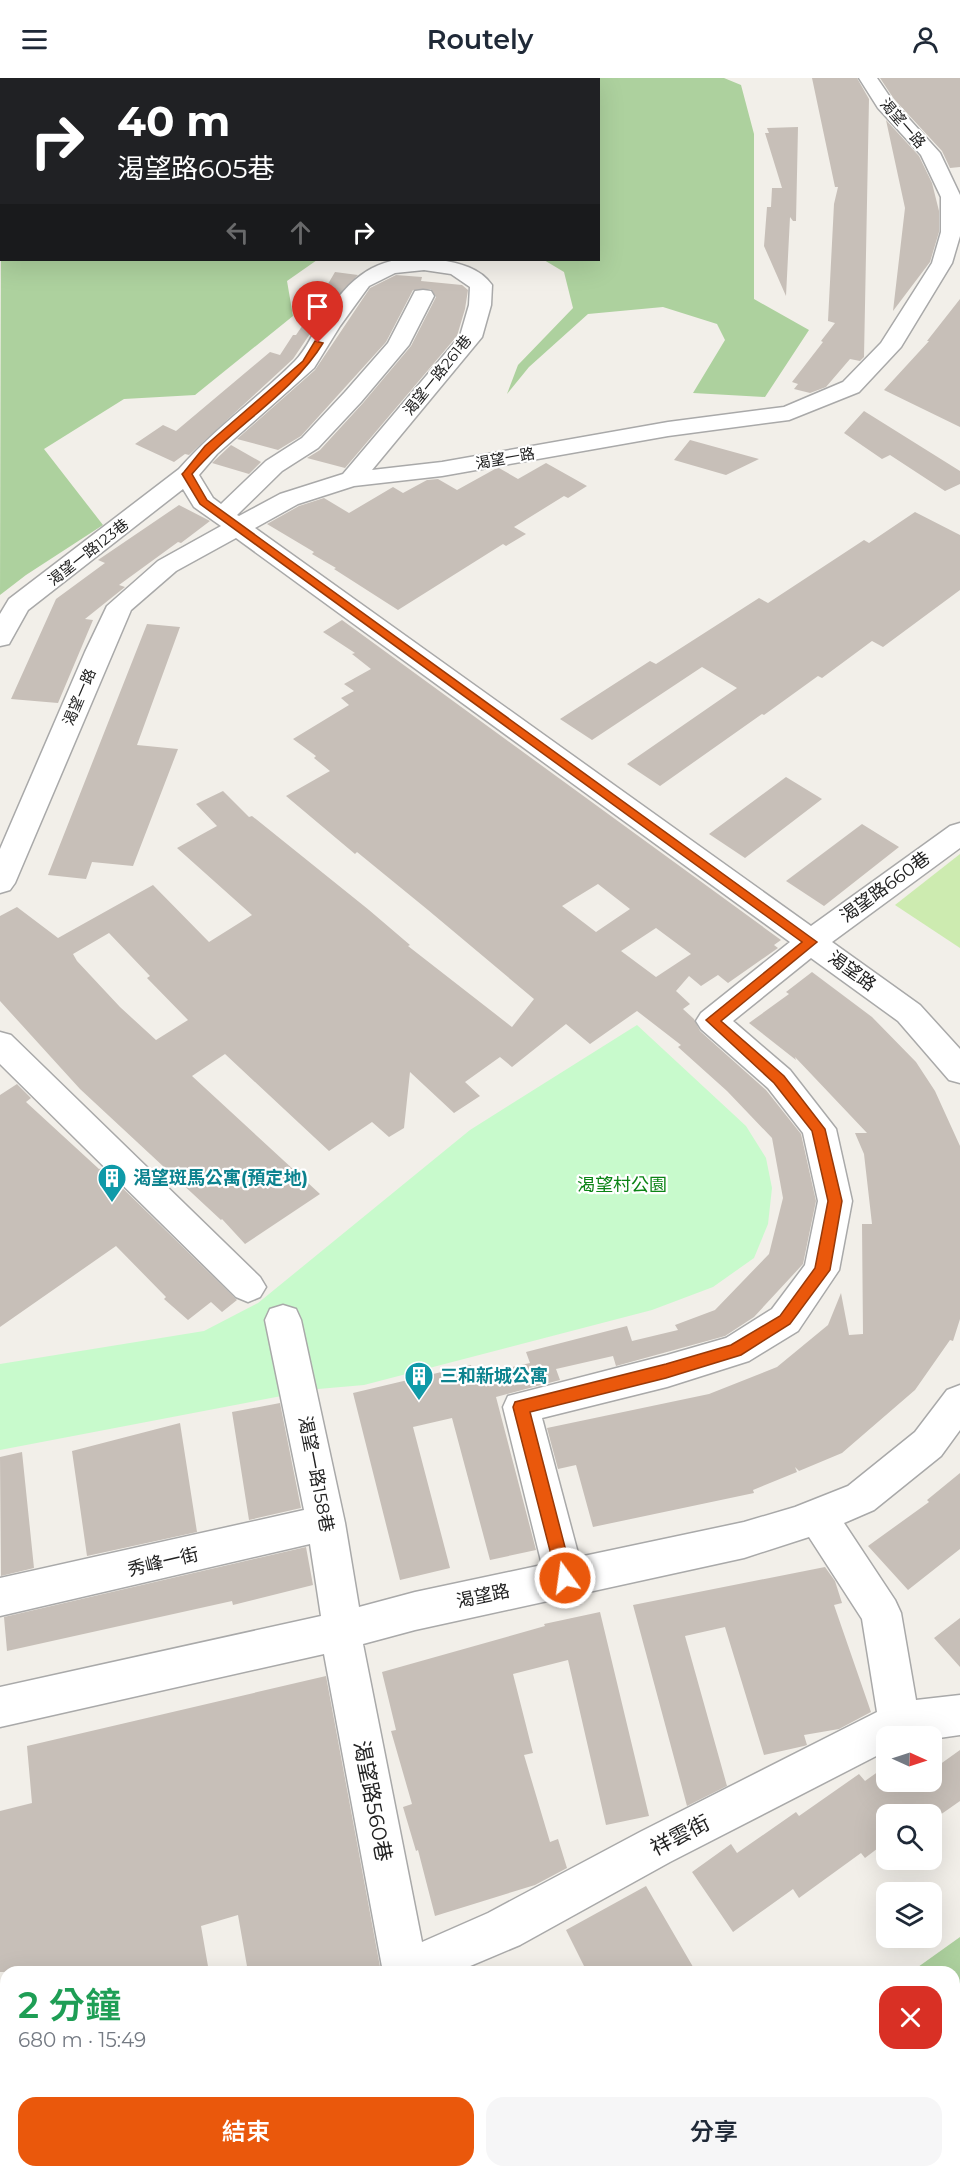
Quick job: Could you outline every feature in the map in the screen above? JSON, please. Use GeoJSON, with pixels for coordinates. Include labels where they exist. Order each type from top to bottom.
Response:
{"type":"FeatureCollection","features":[{"type":"Feature","properties":{"kind":"street","name":"渴望一路"},"geometry":{"type":"LineString","coordinates":[[6,885],[98,652],[120,606],[167,566],[229,521],[351,479],[442,469],[669,429],[789,413],[850,387],[897,337],[942,263],[951,232],[951,197],[930,153],[885,104],[868,78]]}},
{"type":"Feature","properties":{"kind":"street","name":"渴望一路261巷"},"geometry":{"type":"LineString","coordinates":[[187,474],[208,448],[306,363],[330,324],[362,282],[390,267],[424,264],[457,269],[481,285],[480,305],[471,337],[351,479]]}},
{"type":"Feature","properties":{"kind":"street"},"geometry":{"type":"LineString","coordinates":[[187,474],[204,502],[229,521],[274,466],[309,443],[398,345],[423,296]]}},
{"type":"Feature","properties":{"kind":"street","name":"渴望一路123巷"},"geometry":{"type":"LineString","coordinates":[[0,638],[18,605],[187,474]]}},
{"type":"Feature","properties":{"kind":"street","name":"渴望路"},"geometry":{"type":"LineString","coordinates":[[229,521],[909,1013],[960,1071]]}},
{"type":"Feature","properties":{"kind":"street","name":"渴望路660巷"},"geometry":{"type":"LineString","coordinates":[[565,1578],[521,1407],[666,1371],[736,1350],[785,1320],[822,1270],[835,1201],[819,1129],[779,1079],[712,1020],[811,942],[960,833]]}},
{"type":"Feature","properties":{"kind":"street"},"geometry":{"type":"LineString","coordinates":[[0,1044],[242,1271]]}},
{"type":"Feature","properties":{"kind":"street","name":"渴望一路158巷"},"geometry":{"type":"LineString","coordinates":[[283,1320],[326,1523],[341,1630]]}},
{"type":"Feature","properties":{"kind":"street","name":"渴望路"},"geometry":{"type":"LineString","coordinates":[[0,1707],[341,1630],[415,1611],[744,1540],[817,1516],[861,1498],[928,1444],[960,1401]]}},
{"type":"Feature","properties":{"kind":"street"},"geometry":{"type":"LineString","coordinates":[[817,1516],[881,1613],[899,1723]]}},
{"type":"Feature","properties":{"kind":"street","name":"秀峰一街"},"geometry":{"type":"LineString","coordinates":[[0,1597],[326,1523]]}},
{"type":"Feature","properties":{"kind":"street","name":"渴望路560巷"},"geometry":{"type":"LineString","coordinates":[[341,1630],[405,1966]]}},
{"type":"Feature","properties":{"kind":"street","name":"祥雲街"},"geometry":{"type":"LineString","coordinates":[[420,1966],[504,1929],[655,1847],[899,1723],[960,1715]]}},
{"type":"Feature","properties":{"kind":"green space"},"geometry":{"type":"Polygon","coordinates":[[[600,78],[724,78],[741,85],[754,134],[754,299],[809,330],[765,397],[693,393],[725,340],[717,324],[663,307],[588,314],[529,367],[507,394],[518,365],[573,308],[564,272],[546,261],[600,261],[600,78]]]}},
{"type":"Feature","properties":{"kind":"green space"},"geometry":{"type":"Polygon","coordinates":[[[1,261],[316,261],[287,281],[293,316],[195,395],[124,399],[44,449],[103,525],[26,575],[0,595],[1,261]]]}},
{"type":"Feature","properties":{"kind":"green space"},"geometry":{"type":"Polygon","coordinates":[[[960,854],[960,948],[895,905],[960,854]]]}},
{"type":"Feature","properties":{"kind":"green space","name":"渴望村公園"},"geometry":{"type":"Polygon","coordinates":[[[637,1025],[746,1126],[766,1158],[772,1188],[768,1224],[754,1258],[713,1287],[652,1310],[364,1385],[318,1389],[0,1450],[0,1364],[204,1331],[258,1303],[470,1130],[637,1025]]]}},
{"type":"Feature","properties":{"kind":"green space"},"geometry":{"type":"Polygon","coordinates":[[[960,1937],[960,1966],[919,1966],[960,1937]]]}},
{"type":"Feature","properties":{"kind":"building"},"geometry":{"type":"Polygon","coordinates":[[[812,78],[857,78],[869,99],[864,357],[860,361],[850,359],[826,387],[810,393],[794,389],[798,384],[792,382],[835,323],[828,321],[834,204],[838,187],[835,187],[812,78]]]}},
{"type":"Feature","properties":{"kind":"building"},"geometry":{"type":"Polygon","coordinates":[[[880,78],[960,78],[960,167],[950,168],[942,151],[894,99],[880,78]]]}},
{"type":"Feature","properties":{"kind":"building"},"geometry":{"type":"Polygon","coordinates":[[[886,120],[919,156],[932,183],[939,211],[939,232],[930,262],[893,311],[905,208],[886,120]]]}},
{"type":"Feature","properties":{"kind":"building"},"geometry":{"type":"Polygon","coordinates":[[[798,127],[796,221],[790,217],[786,296],[764,246],[767,207],[771,207],[772,188],[782,188],[765,133],[769,133],[767,128],[798,127]]]}},
{"type":"Feature","properties":{"kind":"building"},"geometry":{"type":"Polygon","coordinates":[[[335,272],[358,275],[328,307],[293,359],[189,455],[185,454],[174,462],[135,444],[163,425],[176,431],[270,352],[280,355],[311,313],[335,272]]]}},
{"type":"Feature","properties":{"kind":"building"},"geometry":{"type":"Polygon","coordinates":[[[396,275],[422,277],[421,281],[462,285],[468,290],[465,309],[457,336],[345,468],[307,458],[320,450],[411,346],[436,297],[431,289],[413,290],[386,342],[301,436],[278,450],[237,439],[315,370],[370,288],[396,275]]]}},
{"type":"Feature","properties":{"kind":"building"},"geometry":{"type":"Polygon","coordinates":[[[960,299],[960,427],[884,390],[929,341],[927,341],[960,299]]]}},
{"type":"Feature","properties":{"kind":"building"},"geometry":{"type":"Polygon","coordinates":[[[864,411],[960,471],[960,484],[945,491],[890,455],[882,459],[844,433],[864,411]]]}},
{"type":"Feature","properties":{"kind":"building"},"geometry":{"type":"Polygon","coordinates":[[[690,440],[759,459],[726,475],[674,460],[690,440]]]}},
{"type":"Feature","properties":{"kind":"building"},"geometry":{"type":"Polygon","coordinates":[[[231,445],[261,462],[249,474],[212,463],[231,445]]]}},
{"type":"Feature","properties":{"kind":"building"},"geometry":{"type":"Polygon","coordinates":[[[546,463],[587,486],[568,498],[564,496],[514,527],[526,534],[506,546],[503,544],[398,610],[312,554],[314,552],[267,524],[299,506],[324,498],[349,513],[393,487],[403,493],[427,480],[438,479],[457,490],[495,469],[499,468],[518,479],[546,463]]]}},
{"type":"Feature","properties":{"kind":"building"},"geometry":{"type":"Polygon","coordinates":[[[179,505],[210,521],[119,585],[125,587],[85,619],[93,620],[58,703],[11,699],[56,599],[105,563],[98,560],[179,505]]]}},
{"type":"Feature","properties":{"kind":"building"},"geometry":{"type":"Polygon","coordinates":[[[915,512],[960,535],[960,590],[883,647],[872,641],[822,678],[818,676],[660,786],[627,764],[737,688],[702,667],[592,740],[560,719],[650,661],[656,664],[759,598],[768,603],[864,540],[869,543],[915,512]]]}},
{"type":"Feature","properties":{"kind":"building"},"geometry":{"type":"Polygon","coordinates":[[[342,620],[781,940],[774,945],[778,948],[728,983],[718,975],[701,986],[689,976],[676,991],[690,1004],[683,1009],[694,1019],[700,1031],[766,1090],[801,1134],[816,1201],[803,1264],[754,1317],[725,1336],[616,1366],[613,1356],[556,1369],[560,1380],[496,1397],[536,1550],[490,1560],[452,1418],[413,1427],[450,1568],[400,1580],[353,1393],[471,1365],[474,1376],[530,1363],[526,1352],[627,1326],[632,1341],[678,1330],[675,1325],[715,1310],[769,1254],[783,1198],[772,1138],[727,1091],[678,1047],[681,1045],[637,1011],[590,1044],[566,1024],[512,1067],[500,1057],[465,1082],[480,1096],[454,1113],[410,1072],[404,1128],[389,1137],[372,1122],[329,1151],[225,1054],[192,1076],[320,1194],[245,1244],[222,1219],[80,1089],[0,1001],[0,916],[17,907],[58,938],[153,885],[209,942],[252,915],[177,848],[217,826],[196,804],[223,791],[249,817],[252,816],[369,910],[410,945],[408,946],[512,1027],[534,999],[286,796],[330,771],[314,758],[316,756],[293,739],[349,705],[341,698],[354,691],[344,684],[371,669],[352,654],[355,653],[323,632],[342,620]],[[598,884],[562,906],[596,932],[630,909],[598,884]],[[656,928],[621,951],[656,977],[691,954],[656,928]],[[109,933],[73,954],[120,1007],[156,1040],[188,1020],[147,978],[150,976],[109,933]]]}},
{"type":"Feature","properties":{"kind":"building"},"geometry":{"type":"Polygon","coordinates":[[[147,624],[180,627],[137,745],[178,749],[133,866],[92,862],[86,879],[48,875],[147,624]]]}},
{"type":"Feature","properties":{"kind":"building"},"geometry":{"type":"Polygon","coordinates":[[[786,777],[822,799],[745,858],[709,834],[786,777]]]}},
{"type":"Feature","properties":{"kind":"building"},"geometry":{"type":"Polygon","coordinates":[[[862,824],[899,847],[824,906],[786,881],[862,824]]]}},
{"type":"Feature","properties":{"kind":"building"},"geometry":{"type":"Polygon","coordinates":[[[812,972],[872,1017],[916,1062],[935,1091],[960,1146],[960,1319],[953,1341],[950,1340],[915,1390],[842,1453],[799,1471],[795,1467],[797,1472],[753,1490],[754,1493],[593,1527],[576,1465],[558,1469],[547,1428],[709,1394],[777,1367],[828,1325],[841,1293],[849,1335],[863,1334],[862,1224],[872,1224],[864,1154],[855,1133],[867,1133],[795,1057],[796,1060],[749,1023],[789,994],[786,992],[812,972]]]}},
{"type":"Feature","properties":{"kind":"building"},"geometry":{"type":"Polygon","coordinates":[[[17,1084],[31,1098],[26,1102],[99,1169],[102,1168],[237,1300],[222,1312],[211,1302],[188,1320],[164,1299],[166,1297],[116,1246],[0,1327],[0,1095],[17,1084]]]}},
{"type":"Feature","properties":{"kind":"building"},"geometry":{"type":"Polygon","coordinates":[[[280,1403],[301,1508],[249,1520],[232,1412],[280,1403]]]}},
{"type":"Feature","properties":{"kind":"building"},"geometry":{"type":"Polygon","coordinates":[[[180,1423],[197,1532],[87,1556],[72,1451],[180,1423]]]}},
{"type":"Feature","properties":{"kind":"building"},"geometry":{"type":"Polygon","coordinates":[[[22,1452],[34,1568],[1,1576],[0,1457],[22,1452]]]}},
{"type":"Feature","properties":{"kind":"building"},"geometry":{"type":"Polygon","coordinates":[[[960,1473],[960,1549],[908,1590],[868,1546],[929,1502],[927,1500],[960,1473]]]}},
{"type":"Feature","properties":{"kind":"building"},"geometry":{"type":"Polygon","coordinates":[[[306,1547],[313,1585],[233,1605],[232,1601],[7,1651],[4,1617],[306,1547]]]}},
{"type":"Feature","properties":{"kind":"building"},"geometry":{"type":"Polygon","coordinates":[[[825,1567],[835,1581],[842,1603],[834,1605],[871,1712],[839,1729],[804,1735],[807,1745],[764,1755],[725,1627],[685,1636],[727,1786],[687,1806],[633,1605],[825,1567]]]}},
{"type":"Feature","properties":{"kind":"building"},"geometry":{"type":"Polygon","coordinates":[[[600,1612],[649,1816],[606,1825],[568,1660],[513,1674],[533,1753],[524,1755],[550,1842],[558,1839],[567,1868],[535,1885],[435,1916],[418,1850],[416,1851],[403,1807],[412,1804],[391,1731],[396,1730],[382,1672],[545,1626],[544,1624],[600,1612]]]}},
{"type":"Feature","properties":{"kind":"building"},"geometry":{"type":"Polygon","coordinates":[[[960,1618],[960,1667],[934,1638],[960,1618]]]}},
{"type":"Feature","properties":{"kind":"building"},"geometry":{"type":"Polygon","coordinates":[[[326,1676],[380,1966],[247,1966],[238,1915],[201,1926],[208,1966],[0,1966],[0,1811],[32,1803],[27,1746],[326,1676]]]}},
{"type":"Feature","properties":{"kind":"building"},"geometry":{"type":"Polygon","coordinates":[[[960,1750],[960,1801],[942,1814],[942,1804],[876,1804],[876,1850],[865,1858],[861,1853],[799,1898],[793,1889],[733,1932],[692,1872],[731,1844],[737,1853],[796,1812],[799,1816],[859,1774],[865,1781],[876,1773],[876,1792],[942,1792],[942,1763],[960,1750]]]}},
{"type":"Feature","properties":{"kind":"building"},"geometry":{"type":"Polygon","coordinates":[[[646,1886],[693,1966],[584,1966],[566,1930],[646,1886]]]}},
{"type":"Feature","properties":{"kind":"place","name":"渴望斑馬公寓(預定地)"},"geometry":{"type":"Point","coordinates":[112,1204]}},
{"type":"Feature","properties":{"kind":"place","name":"三和新城公寓"},"geometry":{"type":"Point","coordinates":[419,1402]}},
{"type":"Feature","properties":{"kind":"route"},"geometry":{"type":"LineString","coordinates":[[318,343],[306,363],[208,448],[187,474],[204,502],[811,942],[712,1020],[779,1079],[819,1129],[835,1201],[822,1270],[785,1320],[736,1350],[666,1371],[521,1407],[565,1578]]}}]}
